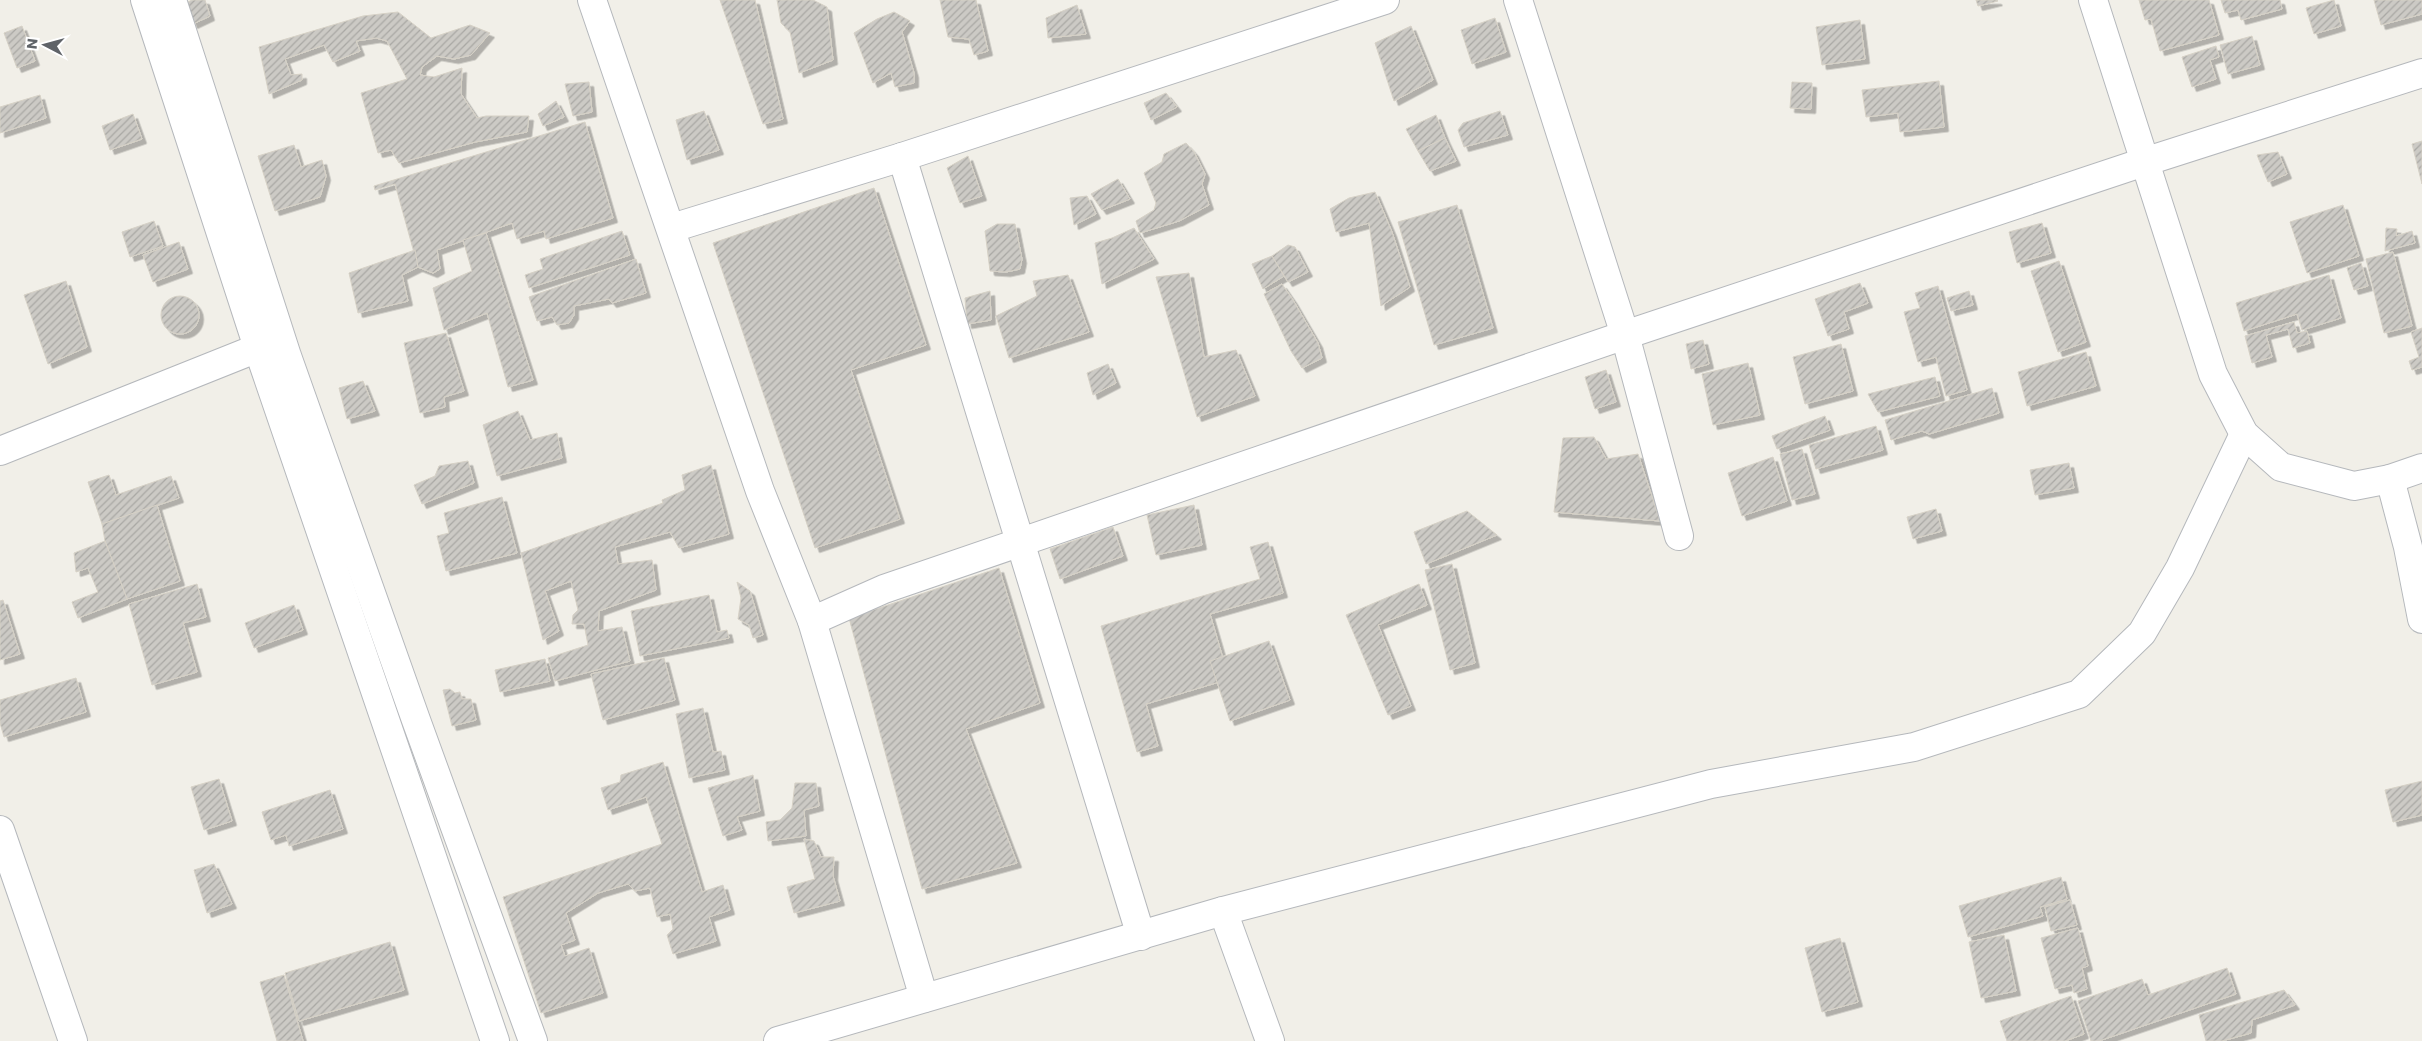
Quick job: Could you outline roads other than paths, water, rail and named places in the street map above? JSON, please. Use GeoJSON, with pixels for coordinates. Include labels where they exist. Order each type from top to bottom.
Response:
{"type":"FeatureCollection","features":[{"type":"Feature","properties":{"kind":"street"},"geometry":{"type":"LineString","coordinates":[[145,0],[258,348],[495,1041]]}},
{"type":"Feature","properties":{"kind":"street"},"geometry":{"type":"LineString","coordinates":[[172,0],[287,356],[412,711],[533,1041]]}},
{"type":"Feature","properties":{"kind":"street"},"geometry":{"type":"LineString","coordinates":[[592,0],[672,228],[760,491],[812,621],[924,998]]}},
{"type":"Feature","properties":{"kind":"street"},"geometry":{"type":"LineString","coordinates":[[672,228],[902,157],[1385,0]]}},
{"type":"Feature","properties":{"kind":"street"},"geometry":{"type":"LineString","coordinates":[[1518,0],[1626,334],[1679,536]]}},
{"type":"Feature","properties":{"kind":"street"},"geometry":{"type":"LineString","coordinates":[[2093,0],[2213,374],[2244,434],[2281,467],[2354,486],[2390,479],[2422,468]]}},
{"type":"Feature","properties":{"kind":"street"},"geometry":{"type":"LineString","coordinates":[[812,621],[884,590],[1626,334],[2144,162],[2422,73]]}},
{"type":"Feature","properties":{"kind":"street"},"geometry":{"type":"LineString","coordinates":[[902,157],[1141,936]]}},
{"type":"Feature","properties":{"kind":"street"},"geometry":{"type":"LineString","coordinates":[[0,452],[258,348]]}},
{"type":"Feature","properties":{"kind":"street"},"geometry":{"type":"LineString","coordinates":[[778,1041],[1223,911],[1711,784],[1914,747],[2078,694],[2142,633],[2180,568],[2244,434]]}},
{"type":"Feature","properties":{"kind":"street"},"geometry":{"type":"LineString","coordinates":[[2390,479],[2408,547],[2422,619]]}},
{"type":"Feature","properties":{"kind":"street"},"geometry":{"type":"LineString","coordinates":[[0,830],[73,1041]]}},
{"type":"Feature","properties":{"kind":"street"},"geometry":{"type":"LineString","coordinates":[[1223,911],[1270,1041]]}}]}
